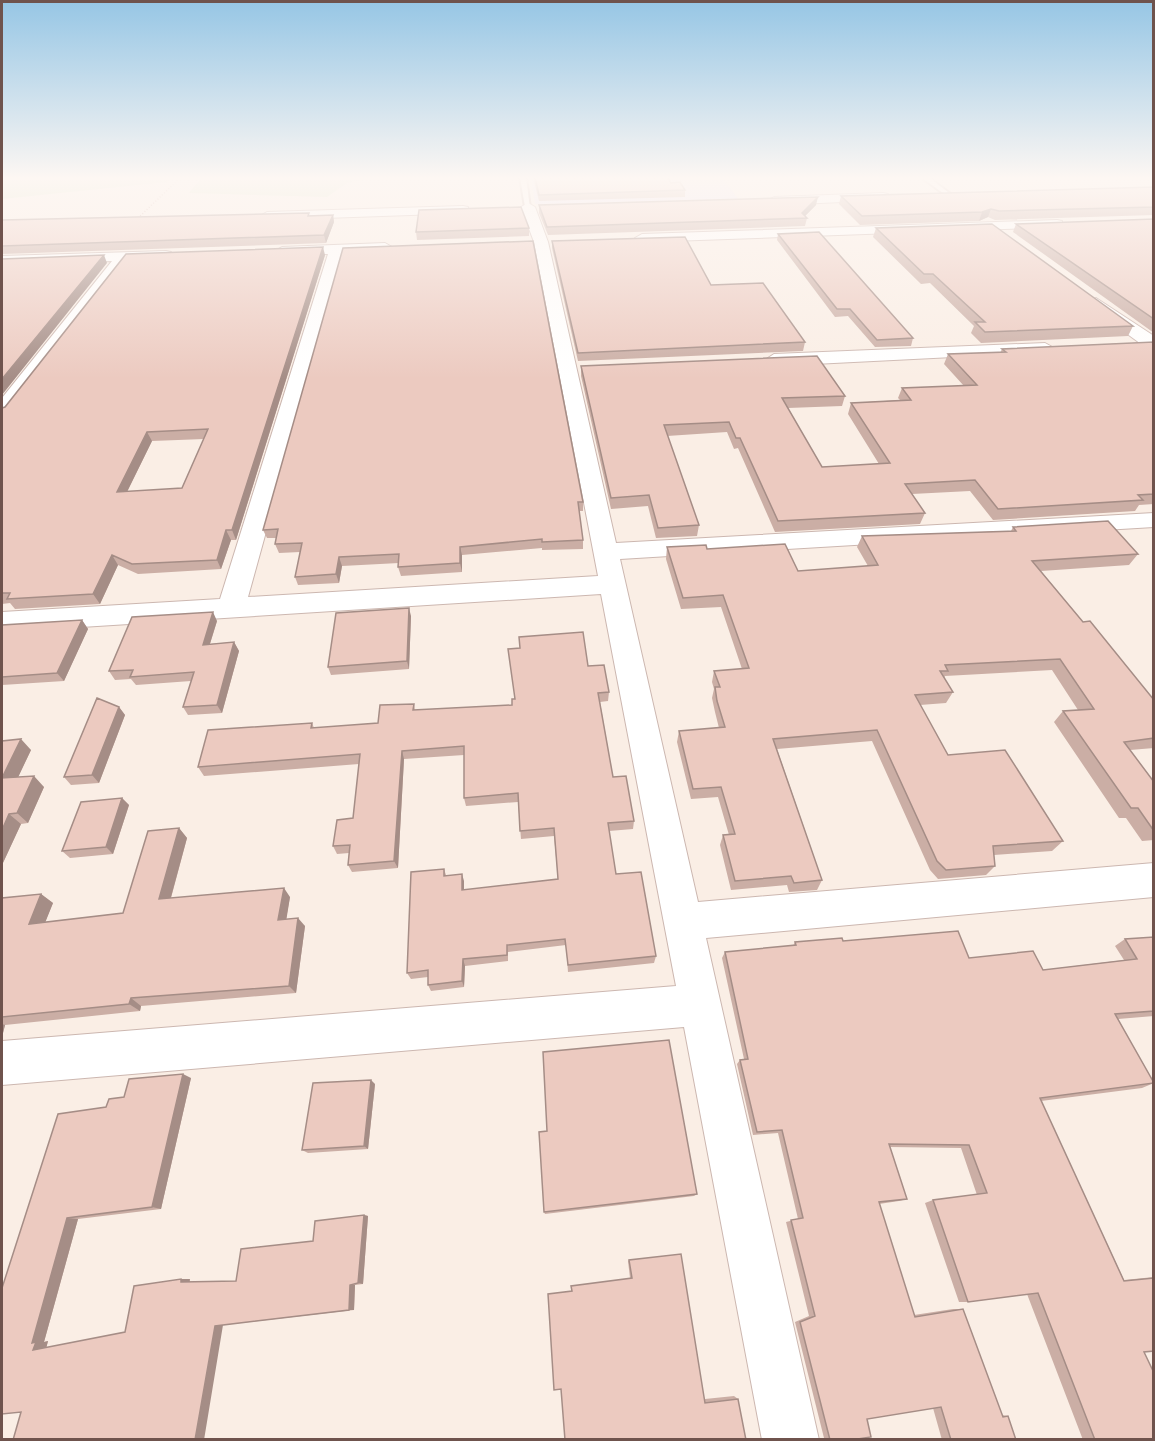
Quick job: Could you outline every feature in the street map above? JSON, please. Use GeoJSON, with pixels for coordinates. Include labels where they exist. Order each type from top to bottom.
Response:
{"type":"FeatureCollection","features":[{"type":"Feature","properties":{"kind":"street"},"geometry":{"type":"LineString","coordinates":[[79,257],[91,244]]}},
{"type":"Feature","properties":{"kind":"street"},"geometry":{"type":"LineString","coordinates":[[542,244],[580,368],[609,568],[791,1440]]}},
{"type":"Feature","properties":{"kind":"street"},"geometry":{"type":"LineString","coordinates":[[266,251],[397,247]]}},
{"type":"Feature","properties":{"kind":"street"},"geometry":{"type":"LineString","coordinates":[[231,608],[338,249]]}},
{"type":"Feature","properties":{"kind":"street"},"geometry":{"type":"LineString","coordinates":[[2,260],[183,254]]}},
{"type":"Feature","properties":{"kind":"street"},"geometry":{"type":"LineString","coordinates":[[2,411],[124,256]]}},
{"type":"Feature","properties":{"kind":"street"},"geometry":{"type":"LineString","coordinates":[[1085,295],[1152,344]]}},
{"type":"Feature","properties":{"kind":"street"},"geometry":{"type":"LineString","coordinates":[[1126,344],[1152,344]]}},
{"type":"Feature","properties":{"kind":"street"},"geometry":{"type":"LineString","coordinates":[[758,360],[1067,346]]}},
{"type":"Feature","properties":{"kind":"street"},"geometry":{"type":"LineString","coordinates":[[2,622],[231,608],[609,568],[1154,520]]}},
{"type":"Feature","properties":{"kind":"street"},"geometry":{"type":"LineString","coordinates":[[683,922],[1154,880]]}},
{"type":"Feature","properties":{"kind":"street"},"geometry":{"type":"LineString","coordinates":[[2,1063],[700,1005]]}},
{"type":"Feature","properties":{"kind":"building"},"geometry":{"type":"Polygon","coordinates":[[[2,244],[53,244],[2,246],[2,244]]]}},
{"type":"Feature","properties":{"kind":"building"},"geometry":{"type":"Polygon","coordinates":[[[534,244],[583,502],[578,502],[583,540],[542,542],[542,539],[460,547],[460,563],[398,567],[399,554],[339,557],[336,574],[295,577],[302,543],[275,544],[278,529],[263,530],[343,248],[534,244]]]}},
{"type":"Feature","properties":{"kind":"building"},"geometry":{"type":"Polygon","coordinates":[[[553,244],[689,244],[711,285],[763,283],[805,342],[578,353],[553,244]]]}},
{"type":"Feature","properties":{"kind":"building"},"geometry":{"type":"Polygon","coordinates":[[[786,244],[830,244],[913,338],[877,340],[850,309],[837,309],[786,244]]]}},
{"type":"Feature","properties":{"kind":"building"},"geometry":{"type":"Polygon","coordinates":[[[893,244],[1020,244],[1133,326],[985,332],[975,322],[985,322],[933,274],[924,274],[893,244]]]}},
{"type":"Feature","properties":{"kind":"building"},"geometry":{"type":"Polygon","coordinates":[[[1045,244],[1154,244],[1154,319],[1045,244]]]}},
{"type":"Feature","properties":{"kind":"building"},"geometry":{"type":"Polygon","coordinates":[[[323,247],[232,530],[226,530],[217,560],[132,564],[112,555],[93,594],[7,599],[10,593],[2,593],[2,408],[126,254],[323,247]],[[208,429],[147,432],[117,492],[182,488],[208,429]]]}},
{"type":"Feature","properties":{"kind":"building"},"geometry":{"type":"Polygon","coordinates":[[[104,255],[2,379],[2,259],[104,255]]]}},
{"type":"Feature","properties":{"kind":"building"},"geometry":{"type":"Polygon","coordinates":[[[1154,342],[1154,494],[1138,495],[1143,500],[998,509],[975,480],[905,484],[925,513],[778,521],[740,438],[736,438],[729,422],[664,425],[699,525],[658,528],[649,495],[611,498],[581,366],[817,356],[845,396],[782,398],[822,467],[890,463],[851,403],[911,400],[902,388],[977,385],[948,354],[1006,352],[1002,349],[1154,342]]]}},
{"type":"Feature","properties":{"kind":"building"},"geometry":{"type":"Polygon","coordinates":[[[1108,521],[1138,554],[1032,561],[1083,622],[1090,621],[1154,700],[1154,738],[1124,742],[1154,782],[1154,831],[1138,808],[1131,808],[1063,711],[1094,709],[1060,659],[945,665],[948,671],[940,671],[953,692],[915,695],[948,755],[1005,750],[1063,841],[993,846],[995,866],[946,870],[937,861],[877,730],[773,739],[822,880],[794,883],[791,876],[735,881],[723,835],[735,834],[721,787],[693,789],[679,731],[725,727],[717,701],[715,687],[720,687],[714,671],[749,668],[723,595],[683,598],[667,547],[706,545],[707,549],[785,544],[798,571],[878,565],[862,536],[1016,531],[1013,527],[1108,521]]]}},
{"type":"Feature","properties":{"kind":"building"},"geometry":{"type":"Polygon","coordinates":[[[409,608],[407,661],[328,667],[336,613],[409,608]]]}},
{"type":"Feature","properties":{"kind":"building"},"geometry":{"type":"Polygon","coordinates":[[[213,612],[203,645],[234,642],[217,705],[183,707],[194,672],[130,677],[133,670],[109,671],[132,617],[213,612]]]}},
{"type":"Feature","properties":{"kind":"building"},"geometry":{"type":"Polygon","coordinates":[[[82,620],[57,673],[2,677],[2,625],[82,620]]]}},
{"type":"Feature","properties":{"kind":"building"},"geometry":{"type":"Polygon","coordinates":[[[583,632],[588,666],[604,665],[609,692],[598,693],[613,777],[626,776],[634,821],[608,823],[616,874],[641,872],[656,956],[568,965],[565,939],[507,945],[507,955],[463,959],[462,981],[428,985],[428,970],[407,973],[411,872],[444,869],[444,876],[462,874],[462,890],[558,879],[554,828],[520,831],[518,793],[464,798],[464,746],[402,751],[394,861],[348,865],[350,845],[333,846],[337,820],[353,818],[360,754],[198,767],[208,730],[312,723],[311,728],[378,723],[380,705],[414,704],[413,710],[512,705],[512,699],[515,699],[508,649],[520,648],[519,637],[583,632]]]}},
{"type":"Feature","properties":{"kind":"building"},"geometry":{"type":"Polygon","coordinates":[[[97,698],[119,707],[92,775],[64,777],[97,698]]]}},
{"type":"Feature","properties":{"kind":"building"},"geometry":{"type":"Polygon","coordinates":[[[21,739],[2,778],[2,741],[21,739]]]}},
{"type":"Feature","properties":{"kind":"building"},"geometry":{"type":"Polygon","coordinates":[[[34,776],[17,813],[9,814],[2,830],[2,778],[34,776]]]}},
{"type":"Feature","properties":{"kind":"building"},"geometry":{"type":"Polygon","coordinates":[[[122,798],[106,847],[62,851],[81,802],[122,798]]]}},
{"type":"Feature","properties":{"kind":"building"},"geometry":{"type":"Polygon","coordinates":[[[179,828],[159,899],[284,888],[278,920],[298,918],[289,986],[131,998],[129,1004],[2,1017],[2,898],[41,894],[29,924],[123,913],[148,831],[179,828]]]}},
{"type":"Feature","properties":{"kind":"building"},"geometry":{"type":"Polygon","coordinates":[[[958,931],[969,958],[1033,951],[1043,970],[1137,959],[1125,939],[1154,937],[1154,1011],[1115,1014],[1154,1083],[1040,1098],[1124,1281],[1154,1278],[1154,1351],[1144,1352],[1154,1373],[1154,1440],[1095,1440],[1038,1293],[968,1302],[933,1200],[987,1193],[969,1145],[889,1144],[907,1199],[879,1202],[915,1317],[963,1309],[1003,1417],[1008,1416],[1016,1440],[951,1440],[941,1407],[867,1419],[871,1437],[830,1440],[800,1322],[815,1316],[791,1220],[803,1218],[782,1130],[757,1132],[740,1060],[748,1059],[725,952],[796,945],[795,942],[842,938],[843,941],[958,931]]]}},
{"type":"Feature","properties":{"kind":"building"},"geometry":{"type":"Polygon","coordinates":[[[669,1040],[697,1194],[544,1212],[539,1132],[547,1131],[543,1052],[669,1040]]]}},
{"type":"Feature","properties":{"kind":"building"},"geometry":{"type":"Polygon","coordinates":[[[183,1074],[152,1207],[67,1218],[32,1343],[36,1342],[33,1350],[125,1332],[134,1286],[181,1279],[181,1282],[236,1281],[241,1249],[313,1241],[315,1221],[364,1215],[358,1283],[350,1285],[349,1310],[215,1326],[195,1440],[13,1440],[21,1412],[2,1414],[2,1288],[58,1114],[106,1107],[109,1099],[124,1097],[129,1079],[183,1074]]]}},
{"type":"Feature","properties":{"kind":"building"},"geometry":{"type":"Polygon","coordinates":[[[371,1080],[364,1146],[302,1150],[313,1083],[371,1080]]]}},
{"type":"Feature","properties":{"kind":"building"},"geometry":{"type":"Polygon","coordinates":[[[681,1254],[705,1403],[738,1399],[746,1440],[565,1440],[561,1389],[554,1390],[548,1294],[572,1291],[571,1286],[632,1278],[629,1260],[681,1254]]]}}]}
